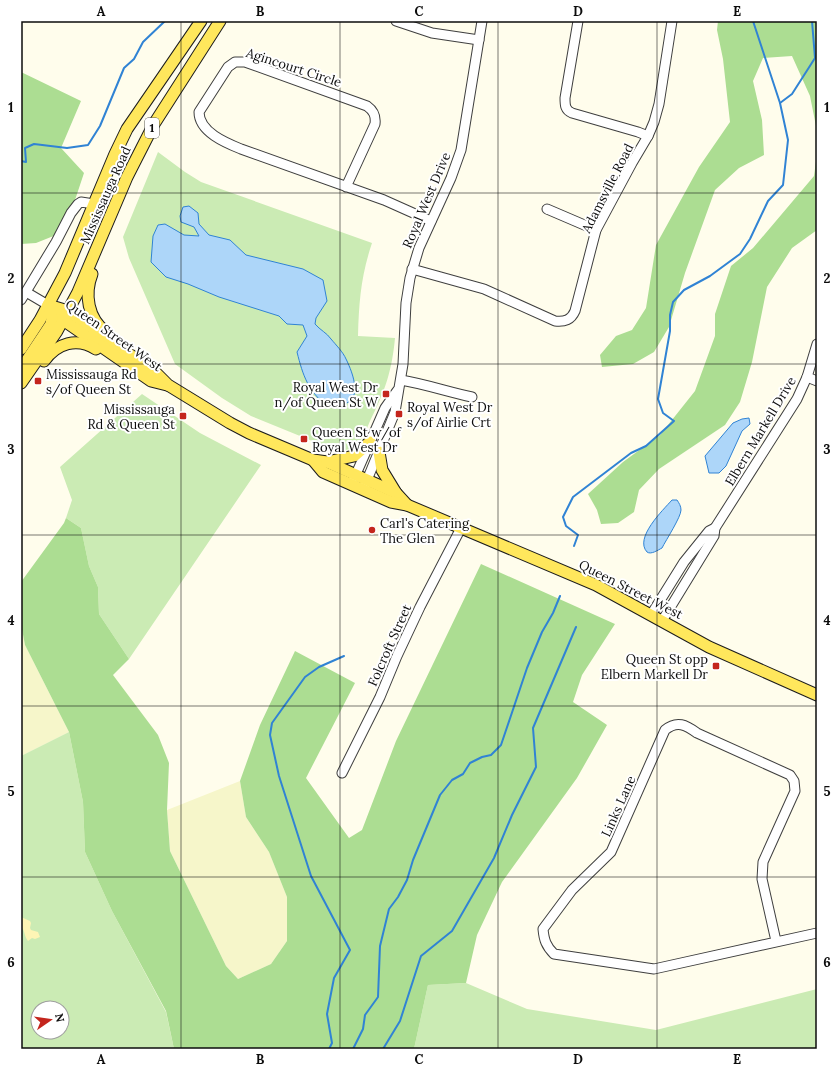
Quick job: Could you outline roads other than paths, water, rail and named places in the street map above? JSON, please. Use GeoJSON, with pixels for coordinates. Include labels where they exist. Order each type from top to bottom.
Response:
{"type":"FeatureCollection","features":[{"type":"Feature","properties":{"kind":"main road","name":"Mississauga Road"},"geometry":{"type":"LineString","coordinates":[[21,349],[48,305],[65,273],[127,128],[201,21]]}},
{"type":"Feature","properties":{"kind":"main road","name":"Mississauga Road"},"geometry":{"type":"LineString","coordinates":[[21,383],[40,356],[78,292],[127,177],[148,136],[220,21]]}},
{"type":"Feature","properties":{"kind":"main road"},"geometry":{"type":"LineString","coordinates":[[99,244],[102,251],[89,284],[88,294],[90,310],[98,324],[114,337],[122,349]]}},
{"type":"Feature","properties":{"kind":"main road"},"geometry":{"type":"LineString","coordinates":[[21,369],[51,324],[52,318],[48,305]]}},
{"type":"Feature","properties":{"kind":"main road","name":"Queen Street West"},"geometry":{"type":"LineString","coordinates":[[48,305],[122,349],[156,373],[168,385],[216,415],[249,433],[313,460],[327,462],[391,502],[407,504],[596,585],[710,647],[817,696]]}},
{"type":"Feature","properties":{"kind":"main road","name":"Queen Street West"},"geometry":{"type":"LineString","coordinates":[[65,315],[151,381],[168,385]]}},
{"type":"Feature","properties":{"kind":"main road"},"geometry":{"type":"LineString","coordinates":[[21,392],[50,354],[55,349],[68,344],[81,343],[90,346],[116,362],[132,367]]}},
{"type":"Feature","properties":{"kind":"main road"},"geometry":{"type":"LineString","coordinates":[[327,462],[354,456],[370,442]]}},
{"type":"Feature","properties":{"kind":"main road"},"geometry":{"type":"LineString","coordinates":[[379,452],[382,470],[396,492]]}},
{"type":"Feature","properties":{"kind":"main road","name":"Queen Street West"},"geometry":{"type":"LineString","coordinates":[[313,460],[323,472],[354,480]]}},
{"type":"Feature","properties":{"kind":"main road","name":"Queen Street West"},"geometry":{"type":"LineString","coordinates":[[365,485],[396,492],[407,504]]}},
{"type":"Feature","properties":{"kind":"street"},"geometry":{"type":"LineString","coordinates":[[396,21],[432,32],[479,40]]}},
{"type":"Feature","properties":{"kind":"street","name":"Royal West Drive"},"geometry":{"type":"LineString","coordinates":[[365,485],[395,412],[405,342],[406,303],[412,269],[419,248],[451,178],[461,150],[482,21]]}},
{"type":"Feature","properties":{"kind":"street"},"geometry":{"type":"LineString","coordinates":[[578,21],[565,98],[566,108],[572,113],[648,136]]}},
{"type":"Feature","properties":{"kind":"street","name":"Adamsville Road"},"geometry":{"type":"LineString","coordinates":[[412,269],[484,289],[555,321],[563,321],[570,318],[575,310],[596,230],[648,136],[657,114],[672,21]]}},
{"type":"Feature","properties":{"kind":"street","name":"Agincourt Circle"},"geometry":{"type":"LineString","coordinates":[[346,187],[375,124],[375,115],[371,108],[245,62],[235,62],[228,67],[199,112],[201,123],[223,141],[234,147],[346,187],[384,200],[431,221]]}},
{"type":"Feature","properties":{"kind":"street"},"geometry":{"type":"LineString","coordinates":[[48,305],[23,296],[56,242],[71,213],[81,202],[94,204]]}},
{"type":"Feature","properties":{"kind":"street"},"geometry":{"type":"LineString","coordinates":[[547,209],[596,230]]}},
{"type":"Feature","properties":{"kind":"street","name":"Elbern Markell Drive"},"geometry":{"type":"LineString","coordinates":[[662,621],[714,536],[715,528],[790,410],[807,377],[817,344]]}},
{"type":"Feature","properties":{"kind":"street"},"geometry":{"type":"LineString","coordinates":[[807,377],[817,381]]}},
{"type":"Feature","properties":{"kind":"street"},"geometry":{"type":"LineString","coordinates":[[399,385],[434,387],[472,397]]}},
{"type":"Feature","properties":{"kind":"street","name":"Royal West Drive"},"geometry":{"type":"LineString","coordinates":[[354,480],[385,408],[399,385]]}},
{"type":"Feature","properties":{"kind":"street","name":"Folcroft Street"},"geometry":{"type":"LineString","coordinates":[[342,773],[380,697],[420,606],[461,528]]}},
{"type":"Feature","properties":{"kind":"street","name":"Elbern Markell Drive"},"geometry":{"type":"LineString","coordinates":[[651,615],[684,562],[709,531],[715,528]]}},
{"type":"Feature","properties":{"kind":"street","name":"Links Lane"},"geometry":{"type":"LineString","coordinates":[[776,941],[762,880],[763,862],[795,791],[794,781],[790,775],[697,733],[688,727],[679,724],[671,725],[665,730],[611,852],[572,890],[543,929],[544,942],[554,954],[654,969],[817,933]]}},
{"type":"Feature","properties":{"kind":"water"},"geometry":{"type":"Polygon","coordinates":[[[189,206],[198,213],[199,224],[209,235],[230,240],[246,255],[303,269],[323,280],[327,301],[316,318],[315,324],[328,335],[348,363],[355,386],[354,396],[349,402],[328,407],[311,389],[304,376],[297,352],[307,336],[303,325],[287,324],[279,316],[219,297],[188,284],[166,277],[151,262],[153,236],[158,225],[165,224],[184,235],[199,236],[194,227],[181,222],[180,216],[183,207],[189,206]]]}},
{"type":"Feature","properties":{"kind":"water"},"geometry":{"type":"Polygon","coordinates":[[[749,418],[750,424],[742,431],[726,466],[719,473],[709,473],[705,456],[733,423],[749,418]]]}},
{"type":"Feature","properties":{"kind":"water"},"geometry":{"type":"Polygon","coordinates":[[[672,500],[677,500],[680,506],[681,510],[679,518],[662,548],[649,553],[644,546],[644,539],[647,532],[651,524],[672,500]]]}},
{"type":"Feature","properties":{"kind":"waterway"},"geometry":{"type":"LineString","coordinates":[[21,161],[26,162],[25,148],[34,144],[67,148],[88,145],[100,126],[124,68],[134,59],[143,42],[165,21]]}},
{"type":"Feature","properties":{"kind":"waterway"},"geometry":{"type":"LineString","coordinates":[[574,546],[578,535],[566,526],[563,517],[573,497],[631,453],[646,446],[674,421],[663,413],[658,399],[670,331],[670,315],[673,302],[684,290],[710,276],[740,254],[750,239],[768,201],[783,185],[788,140],[780,103],[753,21]]}},
{"type":"Feature","properties":{"kind":"waterway"},"geometry":{"type":"LineString","coordinates":[[780,103],[792,94],[815,58],[812,21]]}},
{"type":"Feature","properties":{"kind":"waterway"},"geometry":{"type":"LineString","coordinates":[[353,1049],[363,1029],[365,1015],[378,997],[380,946],[389,909],[398,897],[407,880],[413,860],[440,795],[452,780],[463,774],[470,763],[482,757],[491,755],[501,745],[527,668],[542,632],[553,613],[560,596]]}},
{"type":"Feature","properties":{"kind":"waterway"},"geometry":{"type":"LineString","coordinates":[[383,1049],[400,1021],[421,956],[452,931],[494,858],[512,815],[536,767],[533,728],[576,627]]}},
{"type":"Feature","properties":{"kind":"waterway"},"geometry":{"type":"LineString","coordinates":[[329,1049],[332,1043],[327,1014],[334,978],[350,950],[311,876],[279,776],[270,735],[272,723],[305,677],[319,667],[344,656]]}},
{"type":"Feature","properties":{"kind":"place","name":"Mississauga Rd s/of Queen St"},"geometry":{"type":"Point","coordinates":[38,381]}},
{"type":"Feature","properties":{"kind":"place","name":"Royal West Dr n/of Queen St W"},"geometry":{"type":"Point","coordinates":[386,394]}},
{"type":"Feature","properties":{"kind":"place","name":"Royal West Dr s/of Airlie Crt"},"geometry":{"type":"Point","coordinates":[399,414]}},
{"type":"Feature","properties":{"kind":"place","name":"Mississauga Rd & Queen St"},"geometry":{"type":"Point","coordinates":[183,416]}},
{"type":"Feature","properties":{"kind":"place","name":"Queen St w/of Royal West Dr"},"geometry":{"type":"Point","coordinates":[304,439]}},
{"type":"Feature","properties":{"kind":"place","name":"Carl's Catering The Glen"},"geometry":{"type":"Point","coordinates":[372,530]}},
{"type":"Feature","properties":{"kind":"place","name":"Queen St opp Elbern Markell Dr"},"geometry":{"type":"Point","coordinates":[716,666]}}]}
